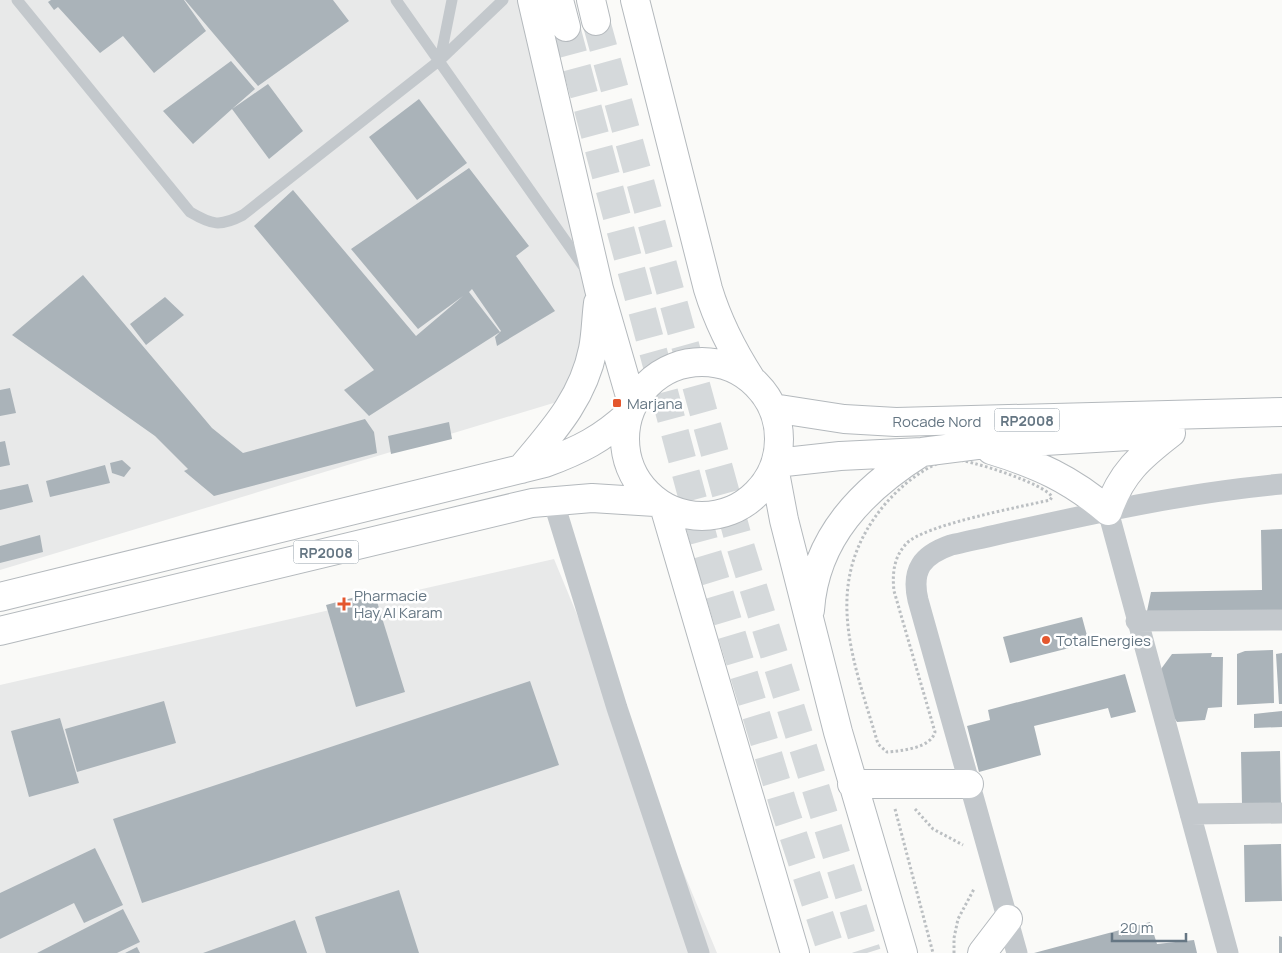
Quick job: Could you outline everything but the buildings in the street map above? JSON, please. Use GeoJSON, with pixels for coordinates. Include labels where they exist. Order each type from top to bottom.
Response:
{"type":"FeatureCollection","features":[{"type":"Feature","properties":{"kind":"highway"},"geometry":{"type":"LineString","coordinates":[[532,0],[599,289],[630,408]]}},
{"type":"Feature","properties":{"kind":"highway"},"geometry":{"type":"LineString","coordinates":[[560,0],[566,27]]}},
{"type":"Feature","properties":{"kind":"highway"},"geometry":{"type":"LineString","coordinates":[[635,0],[711,296],[736,356],[751,379],[764,392],[773,408],[778,426],[779,444],[775,465],[784,520],[852,784],[903,953]]}},
{"type":"Feature","properties":{"kind":"highway"},"geometry":{"type":"LineString","coordinates":[[521,469],[561,422],[581,387],[593,348],[599,289]]}},
{"type":"Feature","properties":{"kind":"highway"},"geometry":{"type":"LineString","coordinates":[[751,379],[735,370],[718,364],[699,362],[681,365],[664,372],[649,383],[630,408],[624,432],[628,461],[631,471],[641,487],[659,504],[689,516],[726,513],[742,505],[757,494],[775,465]]}},
{"type":"Feature","properties":{"kind":"highway","name":"RP2008"},"geometry":{"type":"LineString","coordinates":[[0,597],[545,463],[591,445],[611,430],[630,408]]}},
{"type":"Feature","properties":{"kind":"highway","name":"Rocade Nord"},"geometry":{"type":"LineString","coordinates":[[773,408],[844,419],[896,422],[1282,412]]}},
{"type":"Feature","properties":{"kind":"highway","name":"Rocade Nord"},"geometry":{"type":"LineString","coordinates":[[775,465],[840,456],[922,452],[977,445],[1171,433],[1282,430]]}},
{"type":"Feature","properties":{"kind":"highway"},"geometry":{"type":"LineString","coordinates":[[977,445],[1040,467],[1066,479],[1108,511],[1117,487],[1131,466],[1171,433]]}},
{"type":"Feature","properties":{"kind":"highway"},"geometry":{"type":"LineString","coordinates":[[809,621],[811,596],[818,570],[840,525],[858,501],[877,482],[922,452]]}},
{"type":"Feature","properties":{"kind":"highway","name":"RP2008"},"geometry":{"type":"LineString","coordinates":[[0,630],[494,511],[553,500],[607,498],[659,504]]}},
{"type":"Feature","properties":{"kind":"highway"},"geometry":{"type":"LineString","coordinates":[[659,504],[796,953]]}},
{"type":"Feature","properties":{"kind":"highway"},"geometry":{"type":"LineString","coordinates":[[852,784],[969,784]]}},
{"type":"Feature","properties":{"kind":"highway"},"geometry":{"type":"LineString","coordinates":[[982,953],[1008,919]]}},
{"type":"Feature","properties":{"kind":"street"},"geometry":{"type":"LineString","coordinates":[[1017,953],[918,600],[915,586],[917,572],[925,558],[937,550],[951,545],[1108,511],[1249,487],[1282,484]]}},
{"type":"Feature","properties":{"kind":"street"},"geometry":{"type":"LineString","coordinates":[[553,500],[617,708],[699,953]]}},
{"type":"Feature","properties":{"kind":"street"},"geometry":{"type":"LineString","coordinates":[[1108,511],[1136,621],[1228,953]]}},
{"type":"Feature","properties":{"kind":"street"},"geometry":{"type":"LineString","coordinates":[[1136,621],[1282,620]]}},
{"type":"Feature","properties":{"kind":"street"},"geometry":{"type":"LineString","coordinates":[[1190,814],[1282,813]]}},
{"type":"Feature","properties":{"kind":"lane"},"geometry":{"type":"LineString","coordinates":[[17,0],[190,212],[217,224],[230,222],[243,215],[440,60],[503,0]]}},
{"type":"Feature","properties":{"kind":"lane"},"geometry":{"type":"LineString","coordinates":[[396,0],[440,60],[599,289]]}},
{"type":"Feature","properties":{"kind":"lane"},"geometry":{"type":"LineString","coordinates":[[440,60],[452,0]]}},
{"type":"Feature","properties":{"kind":"path"},"geometry":{"type":"LineString","coordinates":[[894,804],[933,953]]}},
{"type":"Feature","properties":{"kind":"path"},"geometry":{"type":"LineString","coordinates":[[912,806],[934,829],[959,842],[966,849]]}},
{"type":"Feature","properties":{"kind":"path"},"geometry":{"type":"LineString","coordinates":[[954,953],[954,938],[958,919],[975,886]]}},
{"type":"Feature","properties":{"kind":"shaded area"},"geometry":{"type":"Polygon","coordinates":[[[0,0],[522,0],[609,287],[580,395],[0,570],[0,0]]]}},
{"type":"Feature","properties":{"kind":"shaded area"},"geometry":{"type":"Polygon","coordinates":[[[554,559],[717,953],[0,953],[0,685],[554,559]]]}},
{"type":"Feature","properties":{"kind":"tunnel"},"geometry":{"type":"LineString","coordinates":[[596,21],[740,545],[867,953]]}},
{"type":"Feature","properties":{"kind":"tunnel"},"geometry":{"type":"LineString","coordinates":[[566,27],[707,552],[784,807],[832,953]]}},
{"type":"Feature","properties":{"kind":"place","name":"Marjana"},"geometry":{"type":"Point","coordinates":[617,403]}},
{"type":"Feature","properties":{"kind":"place","name":"Pharmacie Hay Al Karam"},"geometry":{"type":"Point","coordinates":[344,604]}},
{"type":"Feature","properties":{"kind":"place","name":"TotalEnergies"},"geometry":{"type":"Point","coordinates":[1046,640]}}]}
